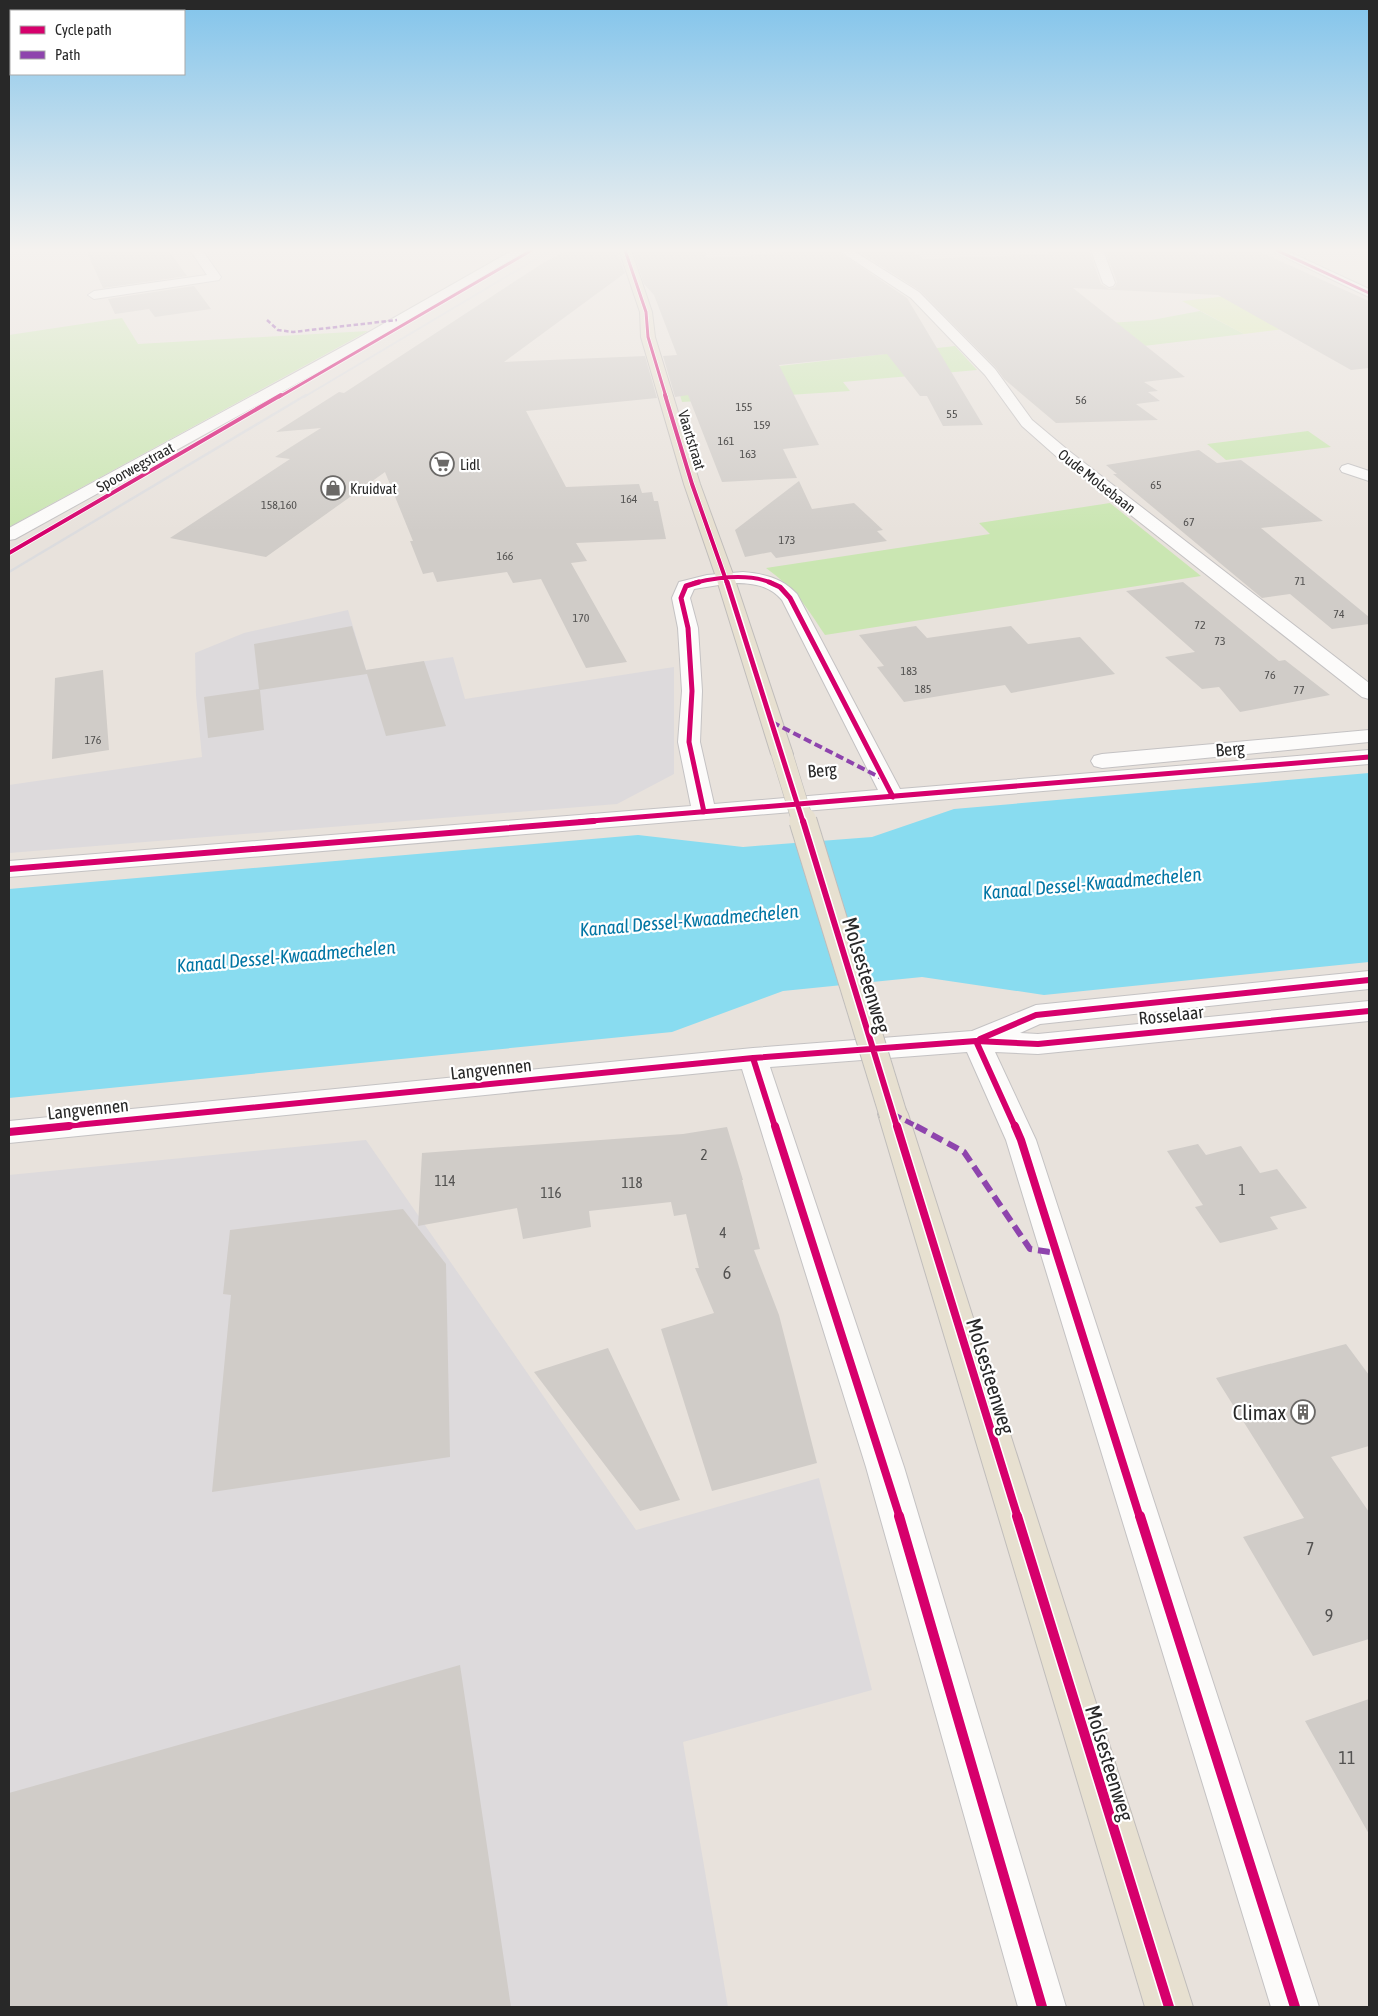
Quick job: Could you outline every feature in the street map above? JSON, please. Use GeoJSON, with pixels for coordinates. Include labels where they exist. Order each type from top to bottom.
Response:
{"type":"FeatureCollection","features":[{"type":"Feature","properties":{"kind":"main road","name":"Vaartstraat"},"geometry":{"type":"LineString","coordinates":[[650,344],[692,484],[725,577],[782,754]]}},
{"type":"Feature","properties":{"kind":"main road","name":"Molsesteenweg"},"geometry":{"type":"LineString","coordinates":[[782,754],[1169,2007]]}},
{"type":"Feature","properties":{"kind":"street","name":"Spoorwegstraat"},"geometry":{"type":"LineString","coordinates":[[9,535],[360,344]]}},
{"type":"Feature","properties":{"kind":"street","name":"Oude Molsebaan"},"geometry":{"type":"LineString","coordinates":[[962,344],[990,372],[1027,423],[1063,454],[1369,693]]}},
{"type":"Feature","properties":{"kind":"street"},"geometry":{"type":"LineString","coordinates":[[1348,469],[1369,476]]}},
{"type":"Feature","properties":{"kind":"street"},"geometry":{"type":"LineString","coordinates":[[703,804],[689,742],[691,682],[688,628],[681,598],[686,586],[700,581],[725,577],[756,579],[777,585],[790,598],[889,789]]}},
{"type":"Feature","properties":{"kind":"street","name":"Berg"},"geometry":{"type":"LineString","coordinates":[[889,789],[1369,736]]}},
{"type":"Feature","properties":{"kind":"street"},"geometry":{"type":"LineString","coordinates":[[9,869],[703,804],[889,789],[1369,758]]}},
{"type":"Feature","properties":{"kind":"street"},"geometry":{"type":"LineString","coordinates":[[1295,2007],[1021,1140],[976,1040],[1036,1015],[1369,980]]}},
{"type":"Feature","properties":{"kind":"street","name":"Rosselaar"},"geometry":{"type":"LineString","coordinates":[[976,1040],[1038,1044],[1369,1011]]}},
{"type":"Feature","properties":{"kind":"street","name":"Langvennen"},"geometry":{"type":"LineString","coordinates":[[9,1132],[754,1058],[976,1040]]}},
{"type":"Feature","properties":{"kind":"street"},"geometry":{"type":"LineString","coordinates":[[754,1058],[885,1467],[1042,2007]]}},
{"type":"Feature","properties":{"kind":"shaded area"},"geometry":{"type":"Polygon","coordinates":[[[348,610],[366,670],[453,657],[465,699],[674,667],[674,774],[617,804],[9,853],[9,785],[202,757],[196,695],[195,653],[244,633],[348,610]]]}},
{"type":"Feature","properties":{"kind":"shaded area"},"geometry":{"type":"Polygon","coordinates":[[[366,1140],[636,1530],[819,1478],[872,1690],[683,1742],[728,2007],[9,2007],[9,1175],[366,1140]]]}},
{"type":"Feature","properties":{"kind":"green space"},"geometry":{"type":"Polygon","coordinates":[[[9,344],[344,344],[9,527],[9,344]]]}},
{"type":"Feature","properties":{"kind":"green space"},"geometry":{"type":"Polygon","coordinates":[[[1110,344],[1160,344],[1110,350],[1110,344]]]}},
{"type":"Feature","properties":{"kind":"green space"},"geometry":{"type":"Polygon","coordinates":[[[955,346],[977,370],[843,382],[850,391],[682,402],[675,378],[955,346]]]}},
{"type":"Feature","properties":{"kind":"green space"},"geometry":{"type":"Polygon","coordinates":[[[1308,431],[1331,447],[1226,460],[1207,444],[1308,431]]]}},
{"type":"Feature","properties":{"kind":"green space"},"geometry":{"type":"Polygon","coordinates":[[[1110,503],[1201,576],[825,635],[799,598],[785,583],[766,568],[990,534],[979,523],[1110,503]]]}},
{"type":"Feature","properties":{"kind":"water","name":"Kanaal Dessel-Kwaadmechelen"},"geometry":{"type":"Polygon","coordinates":[[[1369,773],[1369,962],[1044,995],[922,977],[783,991],[672,1032],[9,1098],[9,889],[638,835],[743,847],[872,837],[954,809],[1369,773]]]}},
{"type":"Feature","properties":{"kind":"building"},"geometry":{"type":"Polygon","coordinates":[[[419,344],[528,344],[504,362],[645,356],[657,398],[526,411],[566,487],[639,484],[642,493],[652,492],[654,501],[658,501],[666,539],[576,543],[587,561],[571,563],[627,662],[586,668],[541,579],[513,583],[507,572],[437,582],[433,572],[423,574],[410,541],[413,541],[385,472],[266,557],[170,538],[290,459],[275,457],[321,428],[276,432],[339,392],[344,393],[419,344]]]}},
{"type":"Feature","properties":{"kind":"building"},"geometry":{"type":"Polygon","coordinates":[[[673,344],[935,344],[983,425],[943,426],[927,396],[920,396],[887,354],[779,365],[819,445],[783,449],[797,478],[722,482],[688,395],[675,397],[663,356],[677,355],[673,344]]]}},
{"type":"Feature","properties":{"kind":"building"},"geometry":{"type":"Polygon","coordinates":[[[972,344],[1144,344],[1185,377],[1144,382],[1158,391],[1148,392],[1160,401],[1136,404],[1158,420],[1056,423],[1004,379],[972,344]]]}},
{"type":"Feature","properties":{"kind":"building"},"geometry":{"type":"Polygon","coordinates":[[[1305,344],[1369,344],[1369,368],[1351,370],[1305,344]]]}},
{"type":"Feature","properties":{"kind":"building"},"geometry":{"type":"Polygon","coordinates":[[[1199,450],[1217,463],[1241,460],[1323,521],[1261,528],[1369,617],[1369,624],[1332,629],[1290,594],[1262,598],[1113,474],[1117,474],[1106,465],[1199,450]]]}},
{"type":"Feature","properties":{"kind":"building"},"geometry":{"type":"Polygon","coordinates":[[[799,481],[812,509],[854,503],[883,530],[877,531],[887,541],[776,558],[771,552],[745,557],[735,530],[799,481]]]}},
{"type":"Feature","properties":{"kind":"building"},"geometry":{"type":"Polygon","coordinates":[[[1183,582],[1279,661],[1285,660],[1330,695],[1240,712],[1219,687],[1202,689],[1165,657],[1195,652],[1126,591],[1183,582]]]}},
{"type":"Feature","properties":{"kind":"building"},"geometry":{"type":"Polygon","coordinates":[[[352,626],[366,670],[424,661],[446,726],[386,736],[367,674],[260,690],[264,730],[208,738],[204,697],[259,689],[254,644],[352,626]]]}},
{"type":"Feature","properties":{"kind":"building"},"geometry":{"type":"Polygon","coordinates":[[[916,626],[927,638],[1011,626],[1028,644],[1080,637],[1115,674],[1011,693],[1005,685],[904,702],[877,667],[884,666],[859,635],[916,626]]]}},
{"type":"Feature","properties":{"kind":"building"},"geometry":{"type":"Polygon","coordinates":[[[103,670],[109,750],[52,759],[55,678],[103,670]]]}},
{"type":"Feature","properties":{"kind":"building"},"geometry":{"type":"Polygon","coordinates":[[[727,1127],[743,1180],[760,1249],[754,1250],[779,1315],[817,1463],[712,1491],[661,1329],[714,1313],[695,1268],[699,1268],[686,1214],[674,1216],[671,1202],[589,1211],[591,1227],[523,1239],[517,1208],[418,1226],[422,1153],[683,1134],[727,1127]]]}},
{"type":"Feature","properties":{"kind":"building"},"geometry":{"type":"Polygon","coordinates":[[[1198,1144],[1206,1155],[1241,1146],[1260,1173],[1277,1169],[1307,1208],[1270,1217],[1278,1229],[1220,1243],[1195,1207],[1203,1205],[1167,1151],[1198,1144]]]}},
{"type":"Feature","properties":{"kind":"building"},"geometry":{"type":"Polygon","coordinates":[[[403,1209],[446,1264],[450,1457],[212,1492],[231,1295],[223,1294],[230,1230],[403,1209]]]}},
{"type":"Feature","properties":{"kind":"building"},"geometry":{"type":"Polygon","coordinates":[[[1346,1344],[1369,1375],[1369,1446],[1331,1457],[1369,1512],[1369,1639],[1313,1656],[1243,1537],[1304,1518],[1216,1378],[1346,1344]]]}},
{"type":"Feature","properties":{"kind":"building"},"geometry":{"type":"Polygon","coordinates":[[[608,1348],[680,1500],[640,1511],[534,1372],[608,1348]]]}},
{"type":"Feature","properties":{"kind":"building"},"geometry":{"type":"Polygon","coordinates":[[[460,1665],[511,2007],[9,2007],[9,1793],[460,1665]]]}},
{"type":"Feature","properties":{"kind":"building"},"geometry":{"type":"Polygon","coordinates":[[[1369,1699],[1369,1834],[1305,1721],[1369,1699]]]}},
{"type":"Feature","properties":{"kind":"railway"},"geometry":{"type":"LineString","coordinates":[[304,397],[393,344]]}},
{"type":"Feature","properties":{"kind":"railway"},"geometry":{"type":"LineString","coordinates":[[9,572],[306,395]]}},
{"type":"Feature","properties":{"kind":"marked path"},"geometry":{"type":"LineString","coordinates":[[772,722],[883,779]]}},
{"type":"Feature","properties":{"kind":"marked path"},"geometry":{"type":"LineString","coordinates":[[893,1114],[964,1152],[1030,1249],[1057,1253]]}},
{"type":"Feature","properties":{"kind":"cycle path"},"geometry":{"type":"LineString","coordinates":[[9,553],[370,344]]}},
{"type":"Feature","properties":{"kind":"cycle path"},"geometry":{"type":"LineString","coordinates":[[650,344],[692,484],[725,577],[782,754],[1169,2007]]}},
{"type":"Feature","properties":{"kind":"cycle path"},"geometry":{"type":"LineString","coordinates":[[704,812],[689,742],[692,691],[688,628],[681,598],[686,586],[707,580],[731,577],[755,578],[766,581],[778,586],[790,598],[893,797]]}},
{"type":"Feature","properties":{"kind":"cycle path"},"geometry":{"type":"LineString","coordinates":[[9,869],[1369,757]]}},
{"type":"Feature","properties":{"kind":"cycle path"},"geometry":{"type":"LineString","coordinates":[[980,1039],[1036,1015],[1369,980]]}},
{"type":"Feature","properties":{"kind":"cycle path"},"geometry":{"type":"LineString","coordinates":[[9,1132],[753,1058],[976,1041],[1038,1044],[1369,1011]]}},
{"type":"Feature","properties":{"kind":"cycle path"},"geometry":{"type":"LineString","coordinates":[[976,1041],[1021,1140],[1295,2007]]}},
{"type":"Feature","properties":{"kind":"cycle path"},"geometry":{"type":"LineString","coordinates":[[753,1058],[885,1467],[1042,2007]]}},
{"type":"Feature","properties":{"kind":"place","name":"Lidl"},"geometry":{"type":"Point","coordinates":[442,464]}},
{"type":"Feature","properties":{"kind":"place","name":"Kruidvat"},"geometry":{"type":"Point","coordinates":[333,488]}},
{"type":"Feature","properties":{"kind":"place","name":"Climax"},"geometry":{"type":"Point","coordinates":[1303,1412]}}]}
